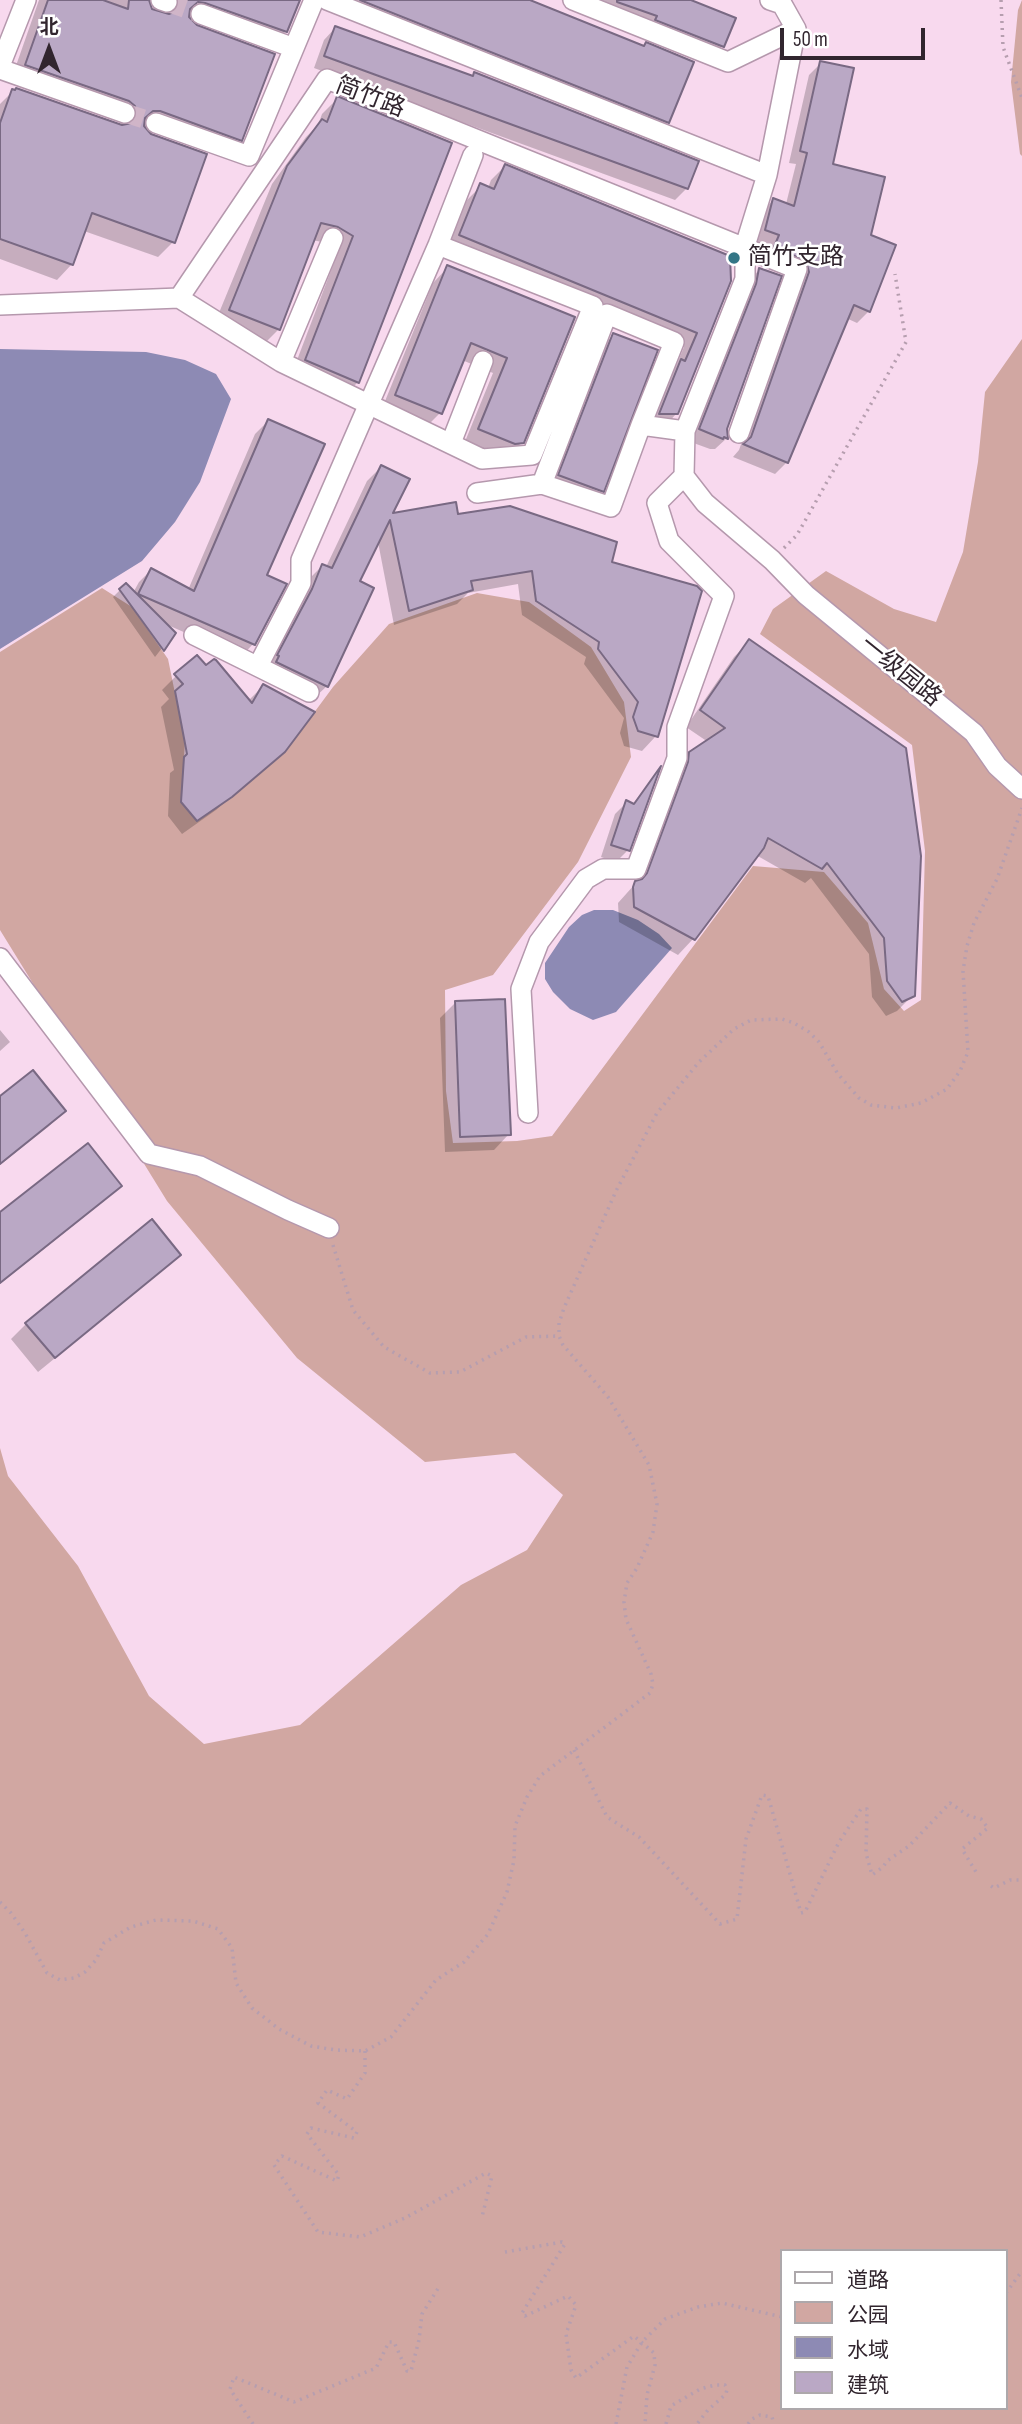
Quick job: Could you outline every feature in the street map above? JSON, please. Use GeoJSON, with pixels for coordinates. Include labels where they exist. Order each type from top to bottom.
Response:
{"type":"FeatureCollection","features":[{"type":"Feature","properties":{"kind":"street"},"geometry":{"type":"LineString","coordinates":[[26,0],[0,67],[125,113]]}},
{"type":"Feature","properties":{"kind":"street"},"geometry":{"type":"LineString","coordinates":[[156,124],[249,156],[314,0]]}},
{"type":"Feature","properties":{"kind":"street"},"geometry":{"type":"LineString","coordinates":[[327,0],[767,175]]}},
{"type":"Feature","properties":{"kind":"street"},"geometry":{"type":"LineString","coordinates":[[573,0],[728,62],[796,29]]}},
{"type":"Feature","properties":{"kind":"street"},"geometry":{"type":"LineString","coordinates":[[528,1113],[521,989],[530,965],[539,942],[586,879],[603,869],[636,869],[677,758],[677,727],[724,596],[669,541],[657,503],[684,476],[685,431],[745,279],[745,246],[767,175],[796,29],[782,5],[770,0]]}},
{"type":"Feature","properties":{"kind":"street"},"geometry":{"type":"LineString","coordinates":[[201,15],[294,48]]}},
{"type":"Feature","properties":{"kind":"street","name":"简竹路"},"geometry":{"type":"LineString","coordinates":[[179,298],[327,79],[745,246]]}},
{"type":"Feature","properties":{"kind":"street"},"geometry":{"type":"LineString","coordinates":[[258,666],[301,583],[301,560],[438,245],[473,155]]}},
{"type":"Feature","properties":{"kind":"street"},"geometry":{"type":"LineString","coordinates":[[281,362],[333,238]]}},
{"type":"Feature","properties":{"kind":"street"},"geometry":{"type":"LineString","coordinates":[[0,305],[179,298],[281,362],[482,459],[532,455],[593,306],[438,245]]}},
{"type":"Feature","properties":{"kind":"street"},"geometry":{"type":"LineString","coordinates":[[739,433],[797,269],[745,246]]}},
{"type":"Feature","properties":{"kind":"street"},"geometry":{"type":"LineString","coordinates":[[477,493],[541,484],[611,507],[674,342],[607,314],[541,484]]}},
{"type":"Feature","properties":{"kind":"street"},"geometry":{"type":"LineString","coordinates":[[451,443],[483,360]]}},
{"type":"Feature","properties":{"kind":"street"},"geometry":{"type":"LineString","coordinates":[[641,425],[685,431]]}},
{"type":"Feature","properties":{"kind":"street","name":"一级园路"},"geometry":{"type":"LineString","coordinates":[[684,476],[705,503],[772,559],[806,595],[974,733],[997,766],[1022,789]]}},
{"type":"Feature","properties":{"kind":"street"},"geometry":{"type":"LineString","coordinates":[[194,635],[309,692]]}},
{"type":"Feature","properties":{"kind":"street"},"geometry":{"type":"LineString","coordinates":[[0,958],[149,1154],[200,1166],[329,1228]]}},
{"type":"Feature","properties":{"kind":"path"},"geometry":{"type":"LineString","coordinates":[[1001,0],[1003,47],[1022,98]]}},
{"type":"Feature","properties":{"kind":"path"},"geometry":{"type":"LineString","coordinates":[[772,559],[797,535],[906,342],[895,274]]}},
{"type":"Feature","properties":{"kind":"path"},"geometry":{"type":"LineString","coordinates":[[0,1902],[25,1933],[47,1973],[60,1980],[74,1978],[85,1972],[96,1960],[104,1943],[131,1927],[156,1920],[193,1921],[218,1929],[232,1948],[236,1983],[252,2008],[279,2029],[311,2046],[335,2050],[365,2051],[391,2037],[436,1980],[464,1962],[488,1934],[507,1892],[514,1860],[516,1826],[527,1797],[540,1776],[650,1693],[653,1684],[651,1674],[632,1636],[624,1602],[627,1583],[653,1532],[657,1504],[649,1465],[608,1397],[563,1345],[559,1336],[559,1323],[564,1308],[616,1191],[657,1113],[699,1062],[734,1028],[751,1020],[782,1019],[794,1023],[819,1042],[838,1074],[859,1098],[872,1105],[896,1108],[920,1103],[947,1089],[960,1071],[968,1052],[963,971],[967,946],[974,923],[997,880],[1022,808]]}},
{"type":"Feature","properties":{"kind":"path"},"geometry":{"type":"LineString","coordinates":[[329,1228],[353,1310],[384,1346],[430,1373],[460,1372],[526,1337],[559,1336]]}},
{"type":"Feature","properties":{"kind":"path"},"geometry":{"type":"LineString","coordinates":[[573,1750],[607,1817],[639,1837],[720,1923],[737,1919],[746,1839],[762,1796],[768,1796],[800,1913],[805,1912],[839,1842],[861,1809],[867,1809],[866,1853],[872,1875],[909,1846],[950,1802],[969,1816],[981,1819],[988,1828],[962,1849],[976,1872]]}},
{"type":"Feature","properties":{"kind":"path"},"geometry":{"type":"LineString","coordinates":[[991,1886],[994,1888],[1010,1880],[1022,1880]]}},
{"type":"Feature","properties":{"kind":"path"},"geometry":{"type":"LineString","coordinates":[[365,2051],[365,2073],[347,2099],[327,2090],[318,2103],[357,2132],[354,2138],[311,2128],[307,2134],[339,2175],[337,2181],[282,2156],[274,2165],[318,2232],[360,2237],[405,2218],[486,2174],[492,2176],[482,2217]]}},
{"type":"Feature","properties":{"kind":"path"},"geometry":{"type":"LineString","coordinates":[[505,2252],[562,2242],[565,2244],[522,2313],[525,2316],[568,2296],[576,2305],[566,2334],[571,2370],[576,2378],[634,2336],[654,2353],[655,2365],[647,2395],[645,2424]]}},
{"type":"Feature","properties":{"kind":"path"},"geometry":{"type":"LineString","coordinates":[[1008,2290],[1022,2271]]}},
{"type":"Feature","properties":{"kind":"path"},"geometry":{"type":"LineString","coordinates":[[253,2424],[230,2389],[234,2377],[294,2402],[376,2368],[389,2342],[394,2342],[407,2371],[411,2371],[422,2314],[439,2287]]}},
{"type":"Feature","properties":{"kind":"path"},"geometry":{"type":"LineString","coordinates":[[616,2424],[627,2367],[642,2342],[665,2319],[698,2307],[722,2303],[780,2317]]}},
{"type":"Feature","properties":{"kind":"path"},"geometry":{"type":"LineString","coordinates":[[666,2424],[671,2406],[700,2389],[725,2385],[726,2394],[697,2424]]}},
{"type":"Feature","properties":{"kind":"path"},"geometry":{"type":"LineString","coordinates":[[748,2424],[760,2415],[772,2417],[774,2424]]}},
{"type":"Feature","properties":{"kind":"green space"},"geometry":{"type":"Polygon","coordinates":[[[1022,0],[1022,156],[1011,82],[1018,10],[1022,0]]]}},
{"type":"Feature","properties":{"kind":"green space"},"geometry":{"type":"Polygon","coordinates":[[[1022,339],[1022,2424],[0,2424],[0,1448],[8,1476],[78,1566],[149,1696],[204,1744],[300,1725],[461,1585],[527,1550],[563,1495],[515,1453],[425,1462],[297,1358],[167,1201],[0,930],[0,652],[102,588],[132,607],[168,659],[185,742],[181,802],[232,797],[285,752],[333,687],[389,624],[477,593],[529,602],[591,647],[624,702],[631,757],[578,862],[493,975],[445,990],[446,1091],[453,1143],[517,1141],[552,1136],[753,866],[824,872],[868,923],[884,989],[904,1011],[921,1000],[925,851],[912,745],[760,634],[773,609],[826,571],[894,609],[936,622],[963,552],[978,462],[985,392],[1022,339]]]}},
{"type":"Feature","properties":{"kind":"water"},"geometry":{"type":"Polygon","coordinates":[[[0,349],[146,352],[185,360],[216,374],[231,399],[200,482],[175,522],[142,561],[0,649],[0,349]]]}},
{"type":"Feature","properties":{"kind":"water"},"geometry":{"type":"Polygon","coordinates":[[[594,910],[613,910],[638,920],[659,934],[672,948],[616,1012],[593,1020],[570,1009],[553,992],[545,979],[545,963],[569,927],[582,915],[594,910]]]}},
{"type":"Feature","properties":{"kind":"building"},"geometry":{"type":"Polygon","coordinates":[[[48,0],[103,0],[128,9],[129,0],[149,0],[152,9],[169,14],[176,11],[179,0],[300,0],[287,32],[205,3],[198,2],[190,9],[189,17],[197,25],[275,54],[242,141],[160,111],[153,111],[145,118],[144,126],[151,134],[207,154],[175,243],[92,213],[73,265],[0,239],[0,123],[12,89],[16,88],[122,125],[132,123],[137,116],[135,106],[129,101],[25,65],[48,0]]]}},
{"type":"Feature","properties":{"kind":"building"},"geometry":{"type":"Polygon","coordinates":[[[360,0],[530,0],[644,46],[646,42],[694,62],[669,123],[360,0]]]}},
{"type":"Feature","properties":{"kind":"building"},"geometry":{"type":"Polygon","coordinates":[[[617,0],[691,0],[736,18],[724,47],[655,20],[657,16],[617,0]]]}},
{"type":"Feature","properties":{"kind":"building"},"geometry":{"type":"Polygon","coordinates":[[[335,26],[473,76],[474,72],[699,161],[688,189],[324,56],[335,26]]]}},
{"type":"Feature","properties":{"kind":"building"},"geometry":{"type":"Polygon","coordinates":[[[820,61],[854,68],[833,164],[885,177],[871,235],[896,245],[870,312],[854,305],[788,463],[743,444],[751,437],[809,272],[806,261],[774,247],[779,235],[765,230],[773,198],[794,206],[807,153],[800,151],[820,61]]]}},
{"type":"Feature","properties":{"kind":"building"},"geometry":{"type":"Polygon","coordinates":[[[337,96],[452,143],[359,383],[305,360],[353,236],[338,227],[321,223],[280,330],[229,310],[287,166],[322,119],[327,122],[337,96]]]}},
{"type":"Feature","properties":{"kind":"building"},"geometry":{"type":"Polygon","coordinates":[[[505,164],[730,256],[731,281],[678,414],[659,414],[681,359],[685,361],[697,333],[459,235],[480,183],[494,189],[505,164]]]}},
{"type":"Feature","properties":{"kind":"building"},"geometry":{"type":"Polygon","coordinates":[[[447,265],[575,317],[524,443],[515,444],[478,429],[507,358],[471,343],[442,414],[395,395],[447,265]]]}},
{"type":"Feature","properties":{"kind":"building"},"geometry":{"type":"Polygon","coordinates":[[[759,268],[782,276],[727,429],[728,439],[723,439],[699,429],[756,284],[759,268]]]}},
{"type":"Feature","properties":{"kind":"building"},"geometry":{"type":"Polygon","coordinates":[[[613,333],[658,350],[604,492],[558,475],[613,333]]]}},
{"type":"Feature","properties":{"kind":"building"},"geometry":{"type":"Polygon","coordinates":[[[268,419],[325,444],[267,575],[287,584],[255,645],[138,594],[151,568],[194,591],[268,419]]]}},
{"type":"Feature","properties":{"kind":"building"},"geometry":{"type":"Polygon","coordinates":[[[381,465],[410,479],[393,513],[456,502],[458,514],[510,506],[617,542],[612,562],[697,586],[702,591],[658,737],[638,731],[633,717],[638,702],[598,649],[599,642],[536,601],[532,571],[471,581],[473,590],[409,611],[390,520],[360,581],[374,588],[328,687],[276,662],[322,564],[332,568],[381,465]]]}},
{"type":"Feature","properties":{"kind":"building"},"geometry":{"type":"Polygon","coordinates":[[[126,583],[176,633],[164,651],[119,589],[126,583]]]}},
{"type":"Feature","properties":{"kind":"building"},"geometry":{"type":"Polygon","coordinates":[[[749,639],[906,748],[921,856],[915,996],[902,1002],[887,981],[884,938],[827,863],[822,869],[768,838],[764,848],[695,940],[634,907],[635,881],[642,879],[647,873],[688,762],[689,752],[725,728],[700,710],[749,639]]]}},
{"type":"Feature","properties":{"kind":"building"},"geometry":{"type":"Polygon","coordinates":[[[197,655],[206,665],[216,660],[252,703],[263,684],[315,712],[285,752],[232,797],[197,821],[181,802],[184,757],[187,754],[175,691],[183,684],[174,674],[197,655]]]}},
{"type":"Feature","properties":{"kind":"building"},"geometry":{"type":"Polygon","coordinates":[[[661,766],[630,851],[611,845],[626,800],[634,804],[661,766]]]}},
{"type":"Feature","properties":{"kind":"building"},"geometry":{"type":"Polygon","coordinates":[[[505,999],[511,1135],[460,1137],[455,1001],[505,999]]]}},
{"type":"Feature","properties":{"kind":"building"},"geometry":{"type":"Polygon","coordinates":[[[33,1070],[66,1111],[0,1164],[0,1096],[33,1070]]]}},
{"type":"Feature","properties":{"kind":"building"},"geometry":{"type":"Polygon","coordinates":[[[88,1143],[122,1186],[0,1283],[0,1212],[88,1143]]]}},
{"type":"Feature","properties":{"kind":"building"},"geometry":{"type":"Polygon","coordinates":[[[152,1219],[181,1255],[55,1358],[25,1323],[152,1219]]]}},
{"type":"Feature","properties":{"kind":"tunnel"},"geometry":{"type":"LineString","coordinates":[[167,2],[201,14]]}},
{"type":"Feature","properties":{"kind":"tunnel"},"geometry":{"type":"LineString","coordinates":[[125,113],[156,123]]}},
{"type":"Feature","properties":{"kind":"place","name":"简竹支路"},"geometry":{"type":"Point","coordinates":[734,258]}}]}
